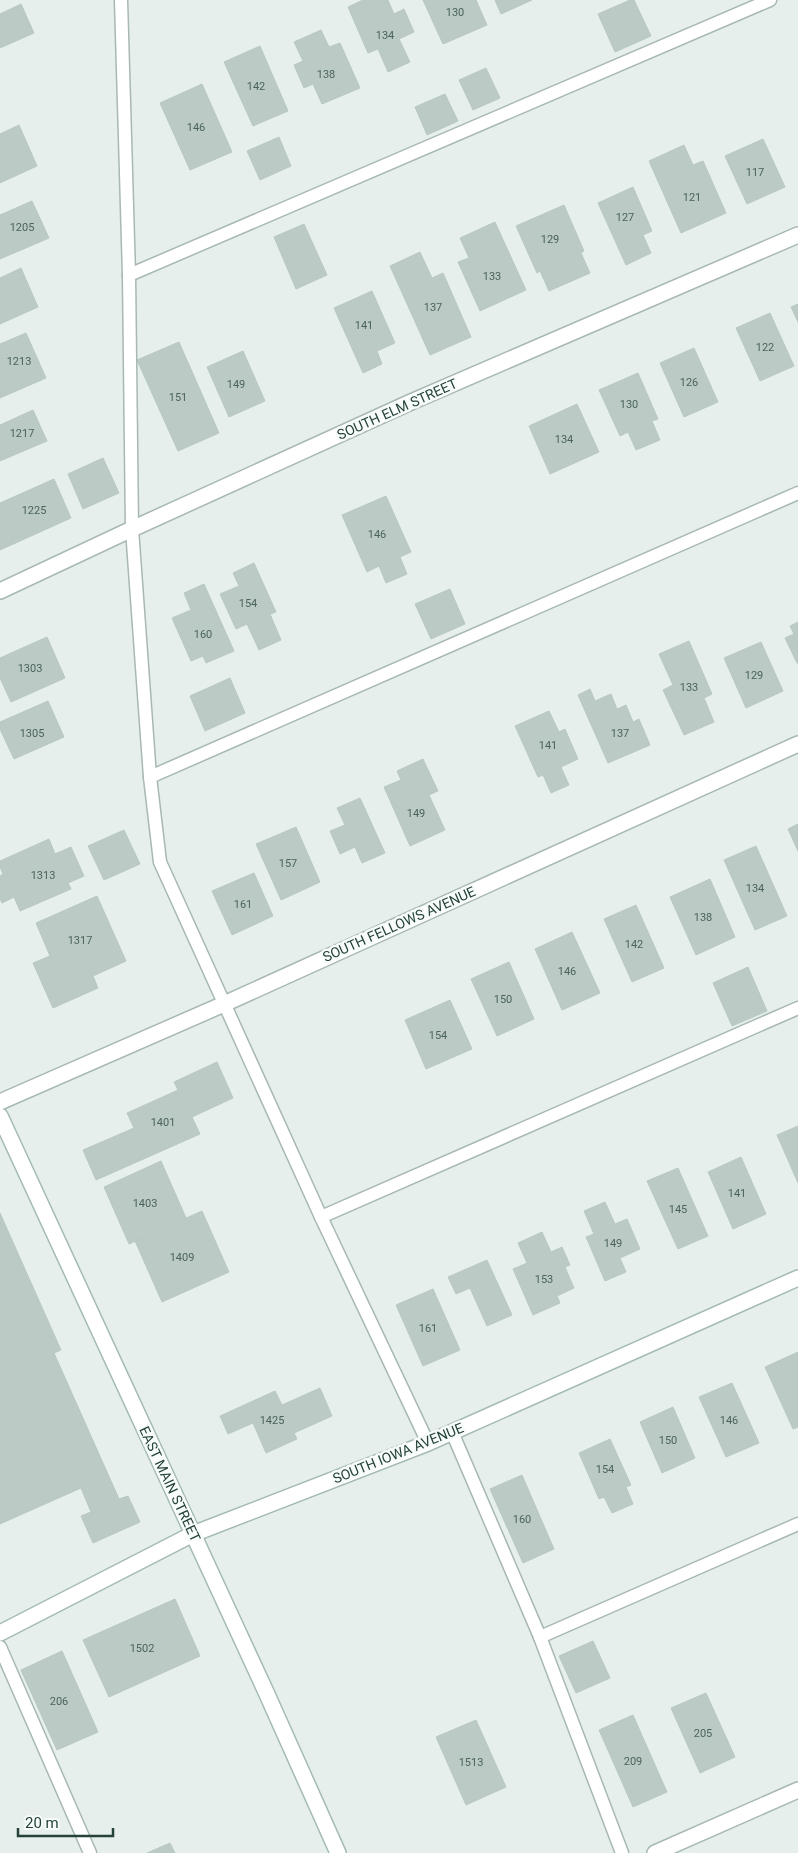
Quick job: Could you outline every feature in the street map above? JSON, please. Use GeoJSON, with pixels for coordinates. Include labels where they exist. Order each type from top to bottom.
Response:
{"type":"FeatureCollection","features":[{"type":"Feature","properties":{"kind":"street","name":"SOUTH ELM STREET"},"geometry":{"type":"LineString","coordinates":[[0,592],[132,529],[411,402],[798,235]]}},
{"type":"Feature","properties":{"kind":"street","name":"SOUTH FELLOWS AVENUE"},"geometry":{"type":"LineString","coordinates":[[0,1102],[224,1004],[798,744]]}},
{"type":"Feature","properties":{"kind":"street","name":"EAST MAIN STREET"},"geometry":{"type":"LineString","coordinates":[[0,1116],[338,1853]]}},
{"type":"Feature","properties":{"kind":"street","name":"SOUTH IOWA AVENUE"},"geometry":{"type":"LineString","coordinates":[[0,1633],[193,1534],[428,1443],[798,1278]]}},
{"type":"Feature","properties":{"kind":"street"},"geometry":{"type":"LineString","coordinates":[[655,1853],[798,1790]]}},
{"type":"Feature","properties":{"kind":"lane"},"geometry":{"type":"LineString","coordinates":[[121,0],[129,276],[132,529],[150,777],[160,862],[321,1217],[428,1443]]}},
{"type":"Feature","properties":{"kind":"lane"},"geometry":{"type":"LineString","coordinates":[[129,276],[770,0]]}},
{"type":"Feature","properties":{"kind":"lane"},"geometry":{"type":"LineString","coordinates":[[150,777],[798,493]]}},
{"type":"Feature","properties":{"kind":"lane"},"geometry":{"type":"LineString","coordinates":[[321,1217],[798,1008]]}},
{"type":"Feature","properties":{"kind":"lane"},"geometry":{"type":"LineString","coordinates":[[452,1432],[540,1637],[622,1853]]}},
{"type":"Feature","properties":{"kind":"lane"},"geometry":{"type":"LineString","coordinates":[[540,1637],[798,1524]]}},
{"type":"Feature","properties":{"kind":"lane"},"geometry":{"type":"LineString","coordinates":[[0,1647],[90,1853]]}},
{"type":"Feature","properties":{"kind":"building"},"geometry":{"type":"Polygon","coordinates":[[[363,0],[388,0],[394,14],[404,9],[414,32],[399,39],[410,62],[388,72],[378,49],[368,53],[348,7],[363,0]]]}},
{"type":"Feature","properties":{"kind":"building"},"geometry":{"type":"Polygon","coordinates":[[[423,0],[476,0],[487,25],[443,44],[423,0]]]}},
{"type":"Feature","properties":{"kind":"building"},"geometry":{"type":"Polygon","coordinates":[[[495,0],[532,0],[501,14],[495,0]]]}},
{"type":"Feature","properties":{"kind":"building"},"geometry":{"type":"Polygon","coordinates":[[[634,0],[651,36],[615,52],[598,14],[634,0]]]}},
{"type":"Feature","properties":{"kind":"building"},"geometry":{"type":"Polygon","coordinates":[[[21,4],[34,33],[0,48],[0,14],[21,4]]]}},
{"type":"Feature","properties":{"kind":"building"},"geometry":{"type":"Polygon","coordinates":[[[321,30],[329,47],[340,43],[360,88],[322,104],[313,84],[304,88],[294,65],[303,61],[294,42],[321,30]]]}},
{"type":"Feature","properties":{"kind":"building"},"geometry":{"type":"Polygon","coordinates":[[[260,46],[288,111],[253,126],[224,62],[260,46]]]}},
{"type":"Feature","properties":{"kind":"building"},"geometry":{"type":"Polygon","coordinates":[[[486,68],[500,98],[473,110],[459,80],[486,68]]]}},
{"type":"Feature","properties":{"kind":"building"},"geometry":{"type":"Polygon","coordinates":[[[202,84],[232,152],[190,170],[160,103],[202,84]]]}},
{"type":"Feature","properties":{"kind":"building"},"geometry":{"type":"Polygon","coordinates":[[[445,94],[458,121],[427,135],[415,107],[445,94]]]}},
{"type":"Feature","properties":{"kind":"building"},"geometry":{"type":"Polygon","coordinates":[[[19,125],[37,166],[0,183],[0,134],[19,125]]]}},
{"type":"Feature","properties":{"kind":"building"},"geometry":{"type":"Polygon","coordinates":[[[279,137],[291,166],[260,180],[247,151],[279,137]]]}},
{"type":"Feature","properties":{"kind":"building"},"geometry":{"type":"Polygon","coordinates":[[[763,139],[785,187],[747,204],[725,156],[763,139]]]}},
{"type":"Feature","properties":{"kind":"building"},"geometry":{"type":"Polygon","coordinates":[[[684,145],[693,165],[703,161],[726,213],[681,233],[649,161],[684,145]]]}},
{"type":"Feature","properties":{"kind":"building"},"geometry":{"type":"Polygon","coordinates":[[[633,187],[652,231],[643,235],[651,253],[626,265],[598,203],[633,187]]]}},
{"type":"Feature","properties":{"kind":"building"},"geometry":{"type":"Polygon","coordinates":[[[32,201],[49,238],[0,259],[0,215],[32,201]]]}},
{"type":"Feature","properties":{"kind":"building"},"geometry":{"type":"Polygon","coordinates":[[[564,205],[584,251],[581,253],[590,273],[549,291],[540,271],[537,273],[516,226],[564,205]]]}},
{"type":"Feature","properties":{"kind":"building"},"geometry":{"type":"Polygon","coordinates":[[[495,222],[526,290],[480,311],[458,262],[469,258],[460,238],[495,222]]]}},
{"type":"Feature","properties":{"kind":"building"},"geometry":{"type":"Polygon","coordinates":[[[304,224],[327,275],[296,289],[274,237],[304,224]]]}},
{"type":"Feature","properties":{"kind":"building"},"geometry":{"type":"Polygon","coordinates":[[[420,252],[432,278],[443,273],[471,337],[430,355],[390,266],[420,252]]]}},
{"type":"Feature","properties":{"kind":"building"},"geometry":{"type":"Polygon","coordinates":[[[21,268],[38,307],[0,324],[0,278],[21,268]]]}},
{"type":"Feature","properties":{"kind":"building"},"geometry":{"type":"Polygon","coordinates":[[[372,291],[395,343],[377,351],[382,364],[363,373],[334,308],[372,291]]]}},
{"type":"Feature","properties":{"kind":"building"},"geometry":{"type":"Polygon","coordinates":[[[798,304],[798,322],[791,307],[798,304]]]}},
{"type":"Feature","properties":{"kind":"building"},"geometry":{"type":"Polygon","coordinates":[[[770,313],[794,366],[760,381],[736,328],[770,313]]]}},
{"type":"Feature","properties":{"kind":"building"},"geometry":{"type":"Polygon","coordinates":[[[26,333],[46,378],[0,398],[0,344],[26,333]]]}},
{"type":"Feature","properties":{"kind":"building"},"geometry":{"type":"Polygon","coordinates":[[[179,342],[219,433],[178,451],[137,360],[179,342]]]}},
{"type":"Feature","properties":{"kind":"building"},"geometry":{"type":"Polygon","coordinates":[[[694,348],[718,402],[684,417],[660,363],[694,348]]]}},
{"type":"Feature","properties":{"kind":"building"},"geometry":{"type":"Polygon","coordinates":[[[243,351],[265,401],[229,417],[207,367],[243,351]]]}},
{"type":"Feature","properties":{"kind":"building"},"geometry":{"type":"Polygon","coordinates":[[[638,373],[658,419],[652,421],[660,440],[636,450],[628,432],[620,436],[599,390],[638,373]]]}},
{"type":"Feature","properties":{"kind":"building"},"geometry":{"type":"Polygon","coordinates":[[[577,404],[599,452],[550,474],[529,426],[577,404]]]}},
{"type":"Feature","properties":{"kind":"building"},"geometry":{"type":"Polygon","coordinates":[[[33,410],[47,441],[0,461],[0,425],[33,410]]]}},
{"type":"Feature","properties":{"kind":"building"},"geometry":{"type":"Polygon","coordinates":[[[103,458],[119,493],[83,509],[68,474],[103,458]]]}},
{"type":"Feature","properties":{"kind":"building"},"geometry":{"type":"Polygon","coordinates":[[[54,479],[71,518],[0,550],[0,503],[54,479]]]}},
{"type":"Feature","properties":{"kind":"building"},"geometry":{"type":"Polygon","coordinates":[[[386,496],[411,552],[400,557],[407,574],[386,583],[379,566],[367,572],[342,515],[386,496]]]}},
{"type":"Feature","properties":{"kind":"building"},"geometry":{"type":"Polygon","coordinates":[[[254,563],[276,612],[270,614],[281,640],[259,650],[247,624],[236,629],[220,594],[239,586],[233,573],[254,563]]]}},
{"type":"Feature","properties":{"kind":"building"},"geometry":{"type":"Polygon","coordinates":[[[204,584],[234,651],[206,663],[203,656],[191,661],[172,618],[191,610],[184,593],[204,584]]]}},
{"type":"Feature","properties":{"kind":"building"},"geometry":{"type":"Polygon","coordinates":[[[450,589],[465,624],[431,639],[415,604],[450,589]]]}},
{"type":"Feature","properties":{"kind":"building"},"geometry":{"type":"Polygon","coordinates":[[[798,622],[797,663],[785,638],[794,634],[790,626],[798,622]]]}},
{"type":"Feature","properties":{"kind":"building"},"geometry":{"type":"Polygon","coordinates":[[[47,637],[65,678],[11,702],[0,678],[0,658],[47,637]]]}},
{"type":"Feature","properties":{"kind":"building"},"geometry":{"type":"Polygon","coordinates":[[[689,641],[712,694],[704,698],[714,722],[684,735],[663,690],[673,685],[659,654],[689,641]]]}},
{"type":"Feature","properties":{"kind":"building"},"geometry":{"type":"Polygon","coordinates":[[[761,642],[783,691],[746,708],[724,658],[761,642]]]}},
{"type":"Feature","properties":{"kind":"building"},"geometry":{"type":"Polygon","coordinates":[[[230,678],[245,713],[205,731],[190,696],[230,678]]]}},
{"type":"Feature","properties":{"kind":"building"},"geometry":{"type":"Polygon","coordinates":[[[590,689],[595,701],[611,694],[617,709],[626,705],[633,722],[639,719],[650,745],[608,763],[578,695],[590,689]]]}},
{"type":"Feature","properties":{"kind":"building"},"geometry":{"type":"Polygon","coordinates":[[[48,701],[64,737],[14,759],[0,729],[0,722],[48,701]]]}},
{"type":"Feature","properties":{"kind":"building"},"geometry":{"type":"Polygon","coordinates":[[[549,711],[559,732],[565,729],[578,759],[561,767],[569,785],[551,793],[543,775],[538,777],[515,726],[549,711]]]}},
{"type":"Feature","properties":{"kind":"building"},"geometry":{"type":"Polygon","coordinates":[[[423,759],[438,791],[429,795],[445,830],[410,846],[384,787],[401,780],[397,771],[423,759]]]}},
{"type":"Feature","properties":{"kind":"building"},"geometry":{"type":"Polygon","coordinates":[[[360,798],[385,853],[362,863],[355,847],[340,854],[330,831],[345,825],[337,808],[360,798]]]}},
{"type":"Feature","properties":{"kind":"building"},"geometry":{"type":"Polygon","coordinates":[[[798,824],[798,851],[788,829],[798,824]]]}},
{"type":"Feature","properties":{"kind":"building"},"geometry":{"type":"Polygon","coordinates":[[[296,827],[320,882],[281,900],[256,844],[296,827]]]}},
{"type":"Feature","properties":{"kind":"building"},"geometry":{"type":"Polygon","coordinates":[[[124,830],[140,864],[104,880],[88,846],[124,830]]]}},
{"type":"Feature","properties":{"kind":"building"},"geometry":{"type":"Polygon","coordinates":[[[49,839],[55,854],[71,847],[84,876],[68,883],[71,889],[20,911],[14,897],[2,903],[0,899],[0,876],[3,874],[0,861],[49,839]]]}},
{"type":"Feature","properties":{"kind":"building"},"geometry":{"type":"Polygon","coordinates":[[[756,846],[787,916],[755,930],[724,860],[756,846]]]}},
{"type":"Feature","properties":{"kind":"building"},"geometry":{"type":"Polygon","coordinates":[[[254,873],[273,916],[232,935],[212,891],[254,873]]]}},
{"type":"Feature","properties":{"kind":"building"},"geometry":{"type":"Polygon","coordinates":[[[710,879],[735,937],[696,955],[670,897],[710,879]]]}},
{"type":"Feature","properties":{"kind":"building"},"geometry":{"type":"Polygon","coordinates":[[[97,896],[126,961],[93,976],[98,988],[53,1008],[33,963],[50,956],[36,923],[97,896]]]}},
{"type":"Feature","properties":{"kind":"building"},"geometry":{"type":"Polygon","coordinates":[[[636,905],[664,968],[632,982],[604,919],[636,905]]]}},
{"type":"Feature","properties":{"kind":"building"},"geometry":{"type":"Polygon","coordinates":[[[572,932],[600,993],[562,1010],[535,949],[572,932]]]}},
{"type":"Feature","properties":{"kind":"building"},"geometry":{"type":"Polygon","coordinates":[[[509,962],[534,1019],[497,1036],[471,979],[509,962]]]}},
{"type":"Feature","properties":{"kind":"building"},"geometry":{"type":"Polygon","coordinates":[[[748,967],[767,1011],[732,1026],[713,983],[748,967]]]}},
{"type":"Feature","properties":{"kind":"building"},"geometry":{"type":"Polygon","coordinates":[[[450,1000],[472,1049],[426,1069],[405,1020],[450,1000]]]}},
{"type":"Feature","properties":{"kind":"building"},"geometry":{"type":"Polygon","coordinates":[[[217,1062],[233,1098],[192,1117],[200,1134],[96,1180],[83,1150],[134,1128],[127,1113],[178,1090],[174,1082],[217,1062]]]}},
{"type":"Feature","properties":{"kind":"building"},"geometry":{"type":"Polygon","coordinates":[[[798,1126],[798,1183],[777,1135],[798,1126]]]}},
{"type":"Feature","properties":{"kind":"building"},"geometry":{"type":"Polygon","coordinates":[[[741,1157],[766,1214],[733,1229],[708,1172],[741,1157]]]}},
{"type":"Feature","properties":{"kind":"building"},"geometry":{"type":"Polygon","coordinates":[[[161,1161],[186,1218],[129,1244],[104,1187],[161,1161]]]}},
{"type":"Feature","properties":{"kind":"building"},"geometry":{"type":"Polygon","coordinates":[[[678,1168],[708,1236],[678,1249],[647,1181],[678,1168]]]}},
{"type":"Feature","properties":{"kind":"building"},"geometry":{"type":"Polygon","coordinates":[[[605,1202],[615,1224],[627,1219],[640,1249],[620,1258],[626,1272],[605,1281],[586,1237],[594,1234],[584,1211],[605,1202]]]}},
{"type":"Feature","properties":{"kind":"building"},"geometry":{"type":"Polygon","coordinates":[[[202,1211],[229,1272],[162,1302],[135,1241],[202,1211]]]}},
{"type":"Feature","properties":{"kind":"building"},"geometry":{"type":"Polygon","coordinates":[[[0,1213],[61,1350],[54,1353],[119,1499],[128,1496],[140,1522],[93,1543],[81,1516],[91,1512],[81,1488],[0,1524],[0,1213]]]}},
{"type":"Feature","properties":{"kind":"building"},"geometry":{"type":"Polygon","coordinates":[[[542,1232],[551,1252],[562,1247],[570,1265],[565,1267],[574,1288],[557,1296],[560,1303],[533,1315],[513,1269],[527,1263],[518,1243],[542,1232]]]}},
{"type":"Feature","properties":{"kind":"building"},"geometry":{"type":"Polygon","coordinates":[[[487,1260],[512,1315],[487,1326],[470,1288],[456,1294],[448,1277],[487,1260]]]}},
{"type":"Feature","properties":{"kind":"building"},"geometry":{"type":"Polygon","coordinates":[[[433,1289],[460,1350],[423,1366],[396,1305],[433,1289]]]}},
{"type":"Feature","properties":{"kind":"building"},"geometry":{"type":"Polygon","coordinates":[[[798,1352],[798,1427],[793,1429],[765,1367],[798,1352]]]}},
{"type":"Feature","properties":{"kind":"building"},"geometry":{"type":"Polygon","coordinates":[[[732,1383],[759,1443],[726,1457],[699,1397],[732,1383]]]}},
{"type":"Feature","properties":{"kind":"building"},"geometry":{"type":"Polygon","coordinates":[[[320,1388],[332,1416],[294,1433],[297,1439],[266,1453],[253,1423],[228,1434],[220,1416],[275,1391],[282,1405],[320,1388]]]}},
{"type":"Feature","properties":{"kind":"building"},"geometry":{"type":"Polygon","coordinates":[[[673,1407],[695,1458],[662,1473],[640,1422],[673,1407]]]}},
{"type":"Feature","properties":{"kind":"building"},"geometry":{"type":"Polygon","coordinates":[[[610,1439],[631,1485],[626,1487],[633,1504],[612,1513],[604,1497],[599,1499],[579,1453],[610,1439]]]}},
{"type":"Feature","properties":{"kind":"building"},"geometry":{"type":"Polygon","coordinates":[[[522,1475],[554,1549],[523,1563],[490,1489],[522,1475]]]}},
{"type":"Feature","properties":{"kind":"building"},"geometry":{"type":"Polygon","coordinates":[[[175,1599],[200,1656],[109,1697],[83,1640],[175,1599]]]}},
{"type":"Feature","properties":{"kind":"building"},"geometry":{"type":"Polygon","coordinates":[[[593,1641],[610,1678],[576,1693],[559,1656],[593,1641]]]}},
{"type":"Feature","properties":{"kind":"building"},"geometry":{"type":"Polygon","coordinates":[[[62,1651],[98,1732],[57,1750],[21,1670],[62,1651]]]}},
{"type":"Feature","properties":{"kind":"building"},"geometry":{"type":"Polygon","coordinates":[[[706,1693],[735,1757],[700,1773],[671,1708],[706,1693]]]}},
{"type":"Feature","properties":{"kind":"building"},"geometry":{"type":"Polygon","coordinates":[[[633,1715],[667,1792],[633,1807],[599,1730],[633,1715]]]}},
{"type":"Feature","properties":{"kind":"building"},"geometry":{"type":"Polygon","coordinates":[[[476,1720],[506,1787],[466,1805],[436,1737],[476,1720]]]}},
{"type":"Feature","properties":{"kind":"building"},"geometry":{"type":"Polygon","coordinates":[[[170,1843],[175,1853],[147,1853],[170,1843]]]}}]}
